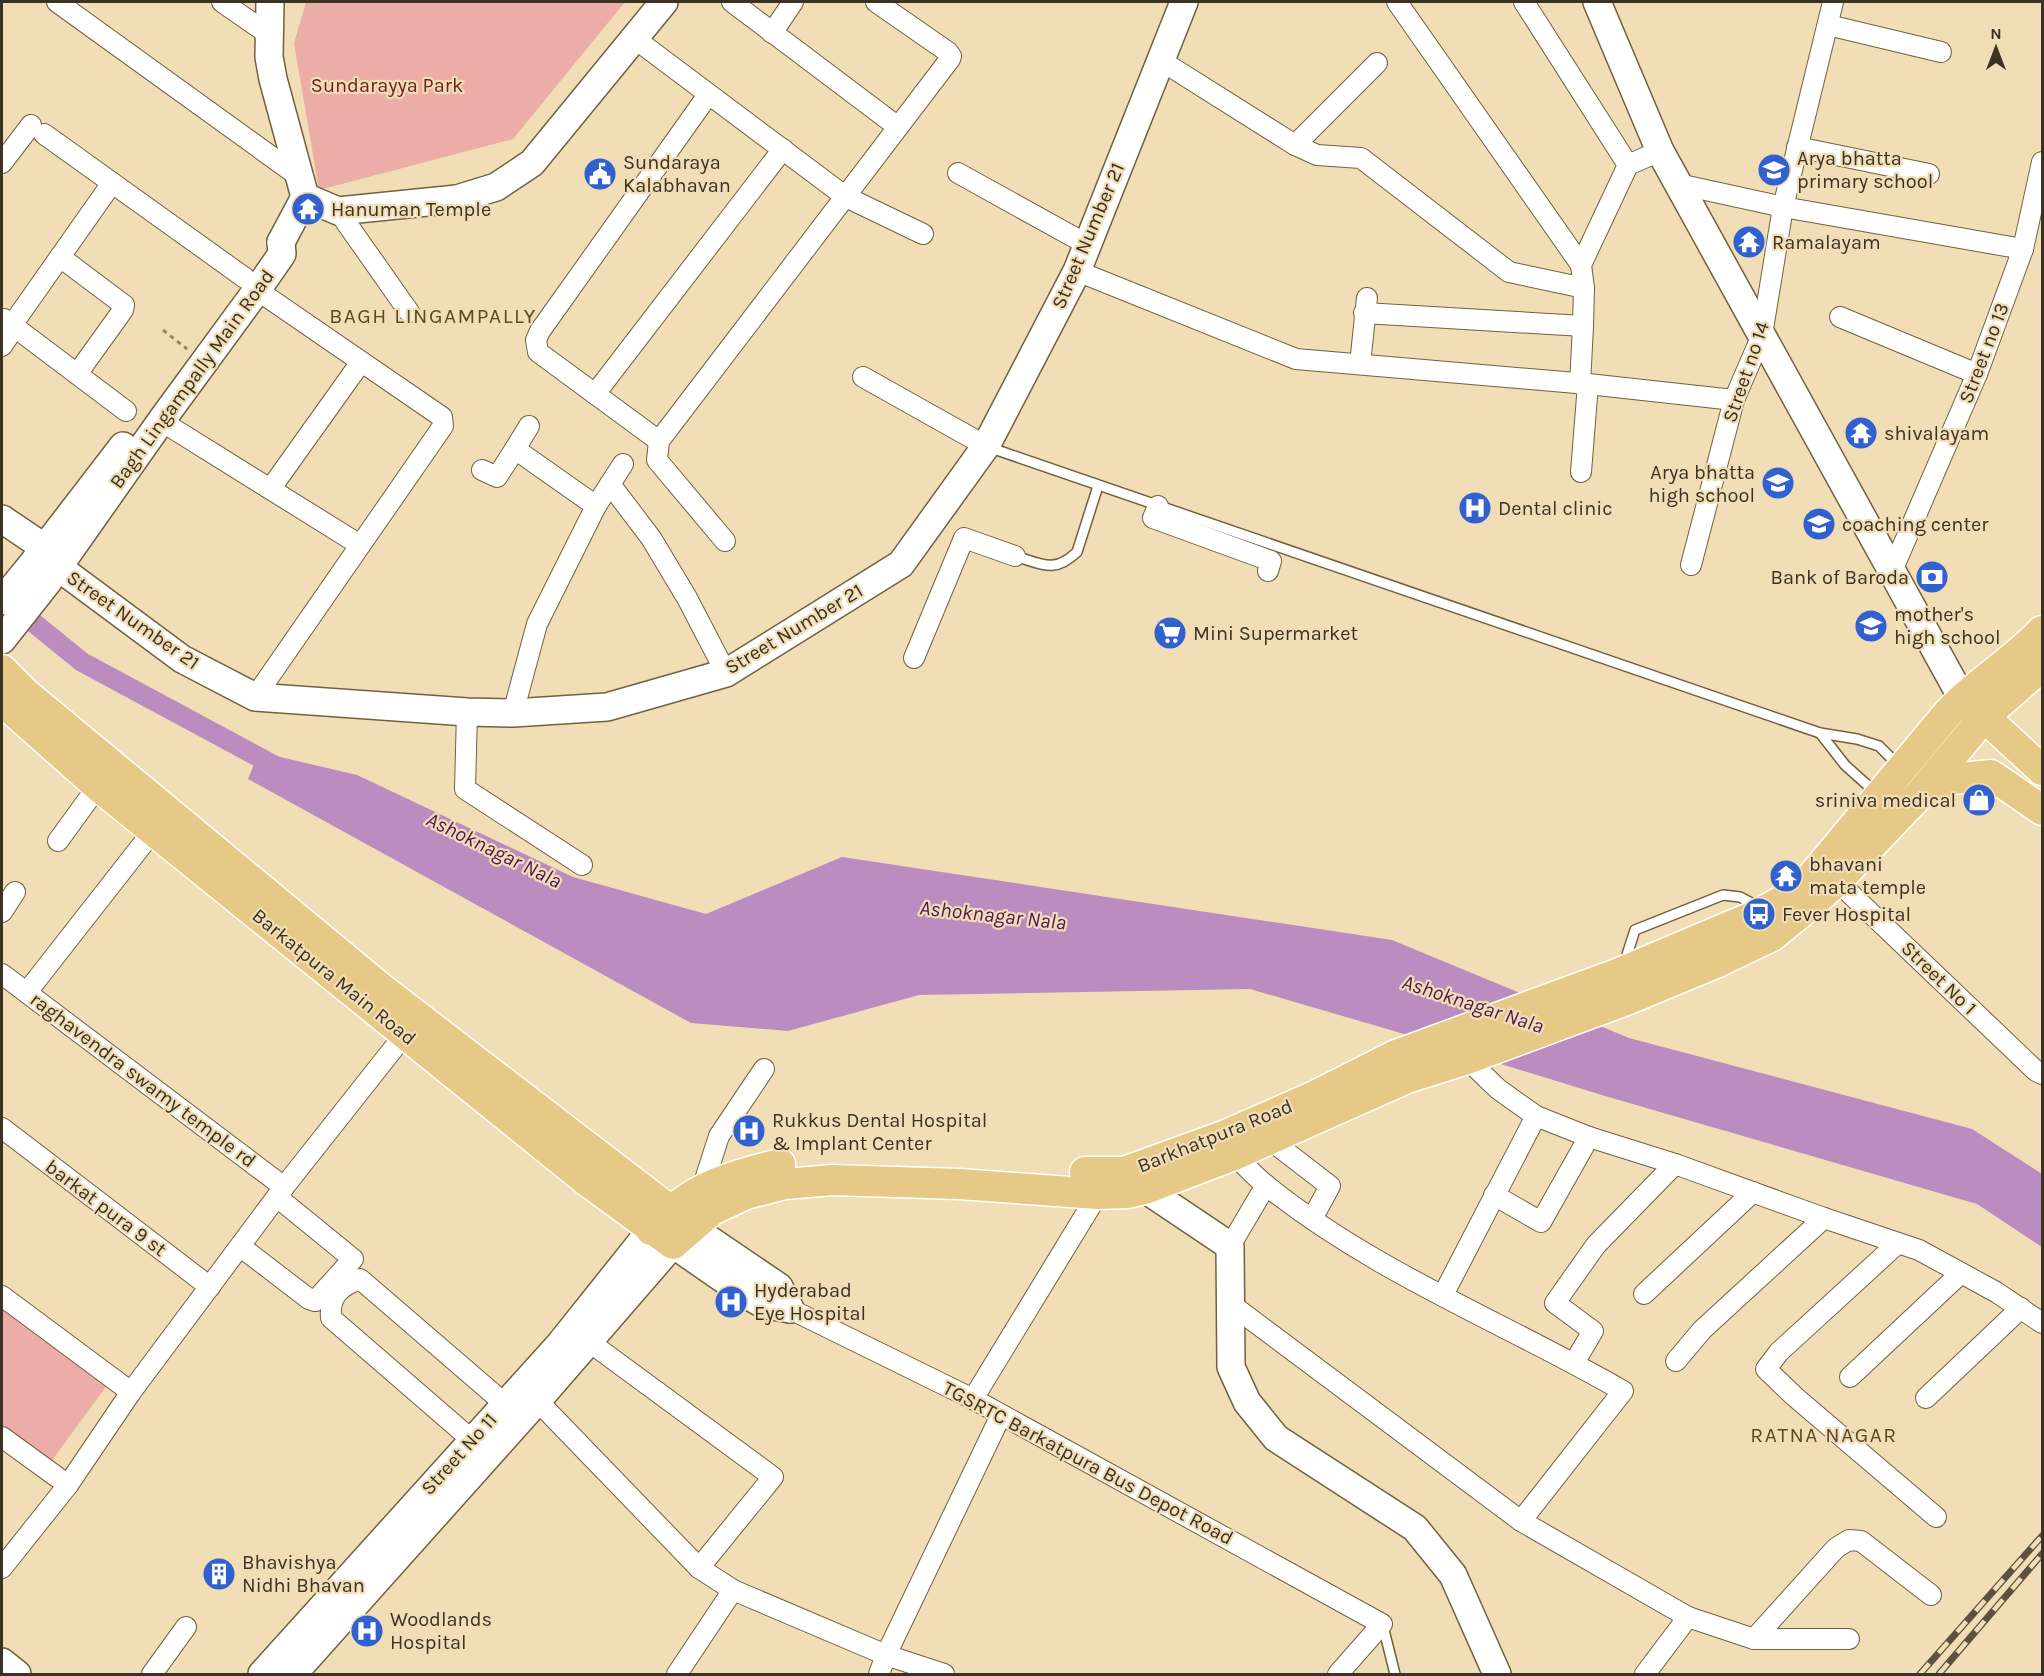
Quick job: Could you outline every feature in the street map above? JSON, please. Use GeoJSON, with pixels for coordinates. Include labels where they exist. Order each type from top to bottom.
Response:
{"type":"FeatureCollection","features":[{"type":"Feature","properties":{"kind":"main road"},"geometry":{"type":"LineString","coordinates":[[1402,1067],[1467,1059],[1766,911],[1800,891],[1902,769],[1973,707],[2043,631]]}},
{"type":"Feature","properties":{"kind":"main road"},"geometry":{"type":"LineString","coordinates":[[1365,1084],[1402,1067],[1622,982],[1718,962],[1772,936],[1837,881],[1920,794],[1973,707],[2043,666]]}},
{"type":"Feature","properties":{"kind":"main road"},"geometry":{"type":"LineString","coordinates":[[2,670],[26,694],[383,990],[633,1184],[671,1228]]}},
{"type":"Feature","properties":{"kind":"main road","name":"Barkatpura Main Road"},"geometry":{"type":"LineString","coordinates":[[2,700],[98,786],[587,1181],[671,1228]]}},
{"type":"Feature","properties":{"kind":"main road"},"geometry":{"type":"LineString","coordinates":[[1973,707],[2043,770]]}},
{"type":"Feature","properties":{"kind":"main road"},"geometry":{"type":"LineString","coordinates":[[1920,794],[1951,779],[1991,775],[2043,810]]}},
{"type":"Feature","properties":{"kind":"main road","name":"Barkhatpura Road"},"geometry":{"type":"LineString","coordinates":[[671,1228],[702,1189],[739,1174],[782,1164],[832,1160],[960,1164],[1098,1173],[1124,1172],[1365,1084]]}},
{"type":"Feature","properties":{"kind":"main road","name":"Barkhatpura Road"},"geometry":{"type":"LineString","coordinates":[[671,1228],[746,1194],[786,1184],[821,1181],[959,1184],[1098,1194],[1145,1189],[1269,1139],[1365,1084]]}},
{"type":"Feature","properties":{"kind":"street"},"geometry":{"type":"LineString","coordinates":[[57,2],[303,188],[338,211],[409,312]]}},
{"type":"Feature","properties":{"kind":"street"},"geometry":{"type":"LineString","coordinates":[[222,2],[268,34]]}},
{"type":"Feature","properties":{"kind":"street"},"geometry":{"type":"LineString","coordinates":[[270,2],[268,57],[303,188]]}},
{"type":"Feature","properties":{"kind":"street"},"geometry":{"type":"LineString","coordinates":[[338,211],[457,199],[496,187],[532,163],[664,2]]}},
{"type":"Feature","properties":{"kind":"street"},"geometry":{"type":"LineString","coordinates":[[732,2],[898,127]]}},
{"type":"Feature","properties":{"kind":"street"},"geometry":{"type":"LineString","coordinates":[[772,33],[794,2]]}},
{"type":"Feature","properties":{"kind":"street"},"geometry":{"type":"LineString","coordinates":[[725,541],[657,460],[659,441],[951,56],[899,8],[876,2]]}},
{"type":"Feature","properties":{"kind":"street","name":"Street Number 21"},"geometry":{"type":"LineString","coordinates":[[2,519],[46,565],[182,659],[255,697],[467,712],[513,712],[607,707],[726,673],[901,564],[986,446],[1077,271],[1184,2]]}},
{"type":"Feature","properties":{"kind":"street"},"geometry":{"type":"LineString","coordinates":[[1397,2],[1581,265],[1584,288],[1581,472]]}},
{"type":"Feature","properties":{"kind":"street"},"geometry":{"type":"LineString","coordinates":[[1524,2],[1628,165]]}},
{"type":"Feature","properties":{"kind":"street"},"geometry":{"type":"LineString","coordinates":[[1597,2],[1660,151],[1892,571],[1973,707]]}},
{"type":"Feature","properties":{"kind":"street","name":"Street no 14"},"geometry":{"type":"LineString","coordinates":[[1691,565],[1734,400],[1762,336],[1783,207],[1833,2]]}},
{"type":"Feature","properties":{"kind":"street"},"geometry":{"type":"LineString","coordinates":[[1828,25],[1941,52]]}},
{"type":"Feature","properties":{"kind":"street"},"geometry":{"type":"LineString","coordinates":[[634,38],[846,197],[923,234]]}},
{"type":"Feature","properties":{"kind":"street"},"geometry":{"type":"LineString","coordinates":[[1160,60],[1295,145],[1317,155],[1361,158],[1509,272],[1584,288]]}},
{"type":"Feature","properties":{"kind":"street"},"geometry":{"type":"LineString","coordinates":[[1295,145],[1377,63]]}},
{"type":"Feature","properties":{"kind":"street"},"geometry":{"type":"LineString","coordinates":[[659,441],[538,352],[536,340],[547,321],[708,95]]}},
{"type":"Feature","properties":{"kind":"street"},"geometry":{"type":"LineString","coordinates":[[2,163],[37,129],[251,284],[440,415],[443,426],[255,697]]}},
{"type":"Feature","properties":{"kind":"street"},"geometry":{"type":"LineString","coordinates":[[1797,147],[1929,174]]}},
{"type":"Feature","properties":{"kind":"street"},"geometry":{"type":"LineString","coordinates":[[595,394],[783,148]]}},
{"type":"Feature","properties":{"kind":"street"},"geometry":{"type":"LineString","coordinates":[[1581,265],[1628,165],[1660,151]]}},
{"type":"Feature","properties":{"kind":"street","name":"Street no 13"},"geometry":{"type":"LineString","coordinates":[[1892,571],[1977,374],[2023,249],[2043,162]]}},
{"type":"Feature","properties":{"kind":"street"},"geometry":{"type":"LineString","coordinates":[[958,173],[1088,245]]}},
{"type":"Feature","properties":{"kind":"street"},"geometry":{"type":"LineString","coordinates":[[112,183],[6,331],[77,374],[126,411]]}},
{"type":"Feature","properties":{"kind":"street"},"geometry":{"type":"LineString","coordinates":[[1678,184],[1783,207],[2023,249]]}},
{"type":"Feature","properties":{"kind":"street","name":"Bagh Lingampally Main Road"},"geometry":{"type":"LineString","coordinates":[[46,565],[160,421],[251,284],[270,245],[281,242],[303,188]]}},
{"type":"Feature","properties":{"kind":"street"},"geometry":{"type":"LineString","coordinates":[[60,257],[124,305],[123,310],[77,374]]}},
{"type":"Feature","properties":{"kind":"street"},"geometry":{"type":"LineString","coordinates":[[1077,271],[1296,359],[1584,384],[1734,400]]}},
{"type":"Feature","properties":{"kind":"street","name":"Bagh Lingampally Main Road"},"geometry":{"type":"LineString","coordinates":[[46,565],[192,353],[251,284]]}},
{"type":"Feature","properties":{"kind":"street"},"geometry":{"type":"LineString","coordinates":[[1360,364],[1365,305],[1583,326]]}},
{"type":"Feature","properties":{"kind":"street"},"geometry":{"type":"LineString","coordinates":[[1840,317],[1977,374]]}},
{"type":"Feature","properties":{"kind":"street"},"geometry":{"type":"LineString","coordinates":[[271,488],[362,362]]}},
{"type":"Feature","properties":{"kind":"street"},"geometry":{"type":"LineString","coordinates":[[863,377],[986,446]]}},
{"type":"Feature","properties":{"kind":"street"},"geometry":{"type":"LineString","coordinates":[[160,421],[360,545]]}},
{"type":"Feature","properties":{"kind":"street"},"geometry":{"type":"LineString","coordinates":[[482,470],[497,477],[529,426]]}},
{"type":"Feature","properties":{"kind":"street"},"geometry":{"type":"LineString","coordinates":[[515,449],[596,506]]}},
{"type":"Feature","properties":{"kind":"street"},"geometry":{"type":"LineString","coordinates":[[513,712],[537,624],[596,506],[623,464]]}},
{"type":"Feature","properties":{"kind":"street"},"geometry":{"type":"LineString","coordinates":[[610,484],[651,538],[687,598],[726,673]]}},
{"type":"Feature","properties":{"kind":"street"},"geometry":{"type":"LineString","coordinates":[[1156,512],[1271,561],[1268,571]]}},
{"type":"Feature","properties":{"kind":"street"},"geometry":{"type":"LineString","coordinates":[[914,658],[964,538],[1015,556]]}},
{"type":"Feature","properties":{"kind":"street"},"geometry":{"type":"LineString","coordinates":[[2,601],[46,565]]}},
{"type":"Feature","properties":{"kind":"street"},"geometry":{"type":"LineString","coordinates":[[2,640],[46,565]]}},
{"type":"Feature","properties":{"kind":"street"},"geometry":{"type":"LineString","coordinates":[[467,712],[465,789],[582,865]]}},
{"type":"Feature","properties":{"kind":"street"},"geometry":{"type":"LineString","coordinates":[[58,840],[98,786]]}},
{"type":"Feature","properties":{"kind":"street"},"geometry":{"type":"LineString","coordinates":[[27,992],[153,831]]}},
{"type":"Feature","properties":{"kind":"street","name":"Street No 1"},"geometry":{"type":"LineString","coordinates":[[1837,881],[2036,1071],[2043,1074]]}},
{"type":"Feature","properties":{"kind":"street"},"geometry":{"type":"LineString","coordinates":[[2,912],[15,892]]}},
{"type":"Feature","properties":{"kind":"street","name":"raghavendra swamy temple rd"},"geometry":{"type":"LineString","coordinates":[[2,974],[280,1192],[352,1259],[315,1301],[309,1299],[241,1247]]}},
{"type":"Feature","properties":{"kind":"street"},"geometry":{"type":"LineString","coordinates":[[2,1568],[68,1485],[131,1392],[280,1192],[405,1034]]}},
{"type":"Feature","properties":{"kind":"street"},"geometry":{"type":"LineString","coordinates":[[1467,1059],[1498,1089],[1536,1116],[1589,1137],[1675,1164],[1919,1250],[1996,1292],[2043,1323]]}},
{"type":"Feature","properties":{"kind":"street"},"geometry":{"type":"LineString","coordinates":[[702,1189],[719,1136],[764,1069]]}},
{"type":"Feature","properties":{"kind":"street"},"geometry":{"type":"LineString","coordinates":[[1443,1295],[1536,1116]]}},
{"type":"Feature","properties":{"kind":"street","name":"barkat pura 9 st"},"geometry":{"type":"LineString","coordinates":[[2,1128],[210,1287]]}},
{"type":"Feature","properties":{"kind":"street"},"geometry":{"type":"LineString","coordinates":[[1494,1195],[1541,1222],[1589,1137]]}},
{"type":"Feature","properties":{"kind":"street"},"geometry":{"type":"LineString","coordinates":[[1269,1139],[1330,1186],[1312,1219]]}},
{"type":"Feature","properties":{"kind":"street"},"geometry":{"type":"LineString","coordinates":[[1234,1155],[1266,1185],[1312,1219],[1363,1252],[1623,1391],[1521,1521]]}},
{"type":"Feature","properties":{"kind":"street"},"geometry":{"type":"LineString","coordinates":[[1574,1363],[1593,1331],[1555,1303],[1596,1245],[1675,1164]]}},
{"type":"Feature","properties":{"kind":"street"},"geometry":{"type":"LineString","coordinates":[[1266,1185],[1230,1246],[1232,1367],[1247,1402],[1276,1438],[1415,1528],[1453,1575],[1497,1674]]}},
{"type":"Feature","properties":{"kind":"street"},"geometry":{"type":"LineString","coordinates":[[1145,1189],[1230,1246]]}},
{"type":"Feature","properties":{"kind":"street"},"geometry":{"type":"LineString","coordinates":[[1644,1294],[1754,1192]]}},
{"type":"Feature","properties":{"kind":"street"},"geometry":{"type":"LineString","coordinates":[[973,1399],[1098,1194]]}},
{"type":"Feature","properties":{"kind":"street"},"geometry":{"type":"LineString","coordinates":[[1676,1361],[1702,1330],[1824,1218]]}},
{"type":"Feature","properties":{"kind":"street"},"geometry":{"type":"LineString","coordinates":[[293,1674],[521,1396],[588,1341],[671,1228]]}},
{"type":"Feature","properties":{"kind":"street","name":"TGSRTC Barkatpura Bus Depot Road"},"geometry":{"type":"LineString","coordinates":[[671,1228],[779,1287],[790,1309],[973,1399],[1382,1624]]}},
{"type":"Feature","properties":{"kind":"street","name":"Street No 11"},"geometry":{"type":"LineString","coordinates":[[262,1674],[472,1440],[521,1396],[560,1344],[671,1228]]}},
{"type":"Feature","properties":{"kind":"street"},"geometry":{"type":"LineString","coordinates":[[1897,1244],[1788,1344],[1766,1369],[1794,1396],[1936,1517]]}},
{"type":"Feature","properties":{"kind":"street"},"geometry":{"type":"LineString","coordinates":[[1851,1377],[1960,1274]]}},
{"type":"Feature","properties":{"kind":"street"},"geometry":{"type":"LineString","coordinates":[[472,1440],[331,1318],[330,1307],[334,1295],[345,1284],[360,1279],[521,1396],[699,1568],[733,1590],[886,1655],[944,1674]]}},
{"type":"Feature","properties":{"kind":"street"},"geometry":{"type":"LineString","coordinates":[[2,1296],[131,1392]]}},
{"type":"Feature","properties":{"kind":"street"},"geometry":{"type":"LineString","coordinates":[[1232,1305],[1521,1521],[1688,1617],[1754,1639],[1849,1640]]}},
{"type":"Feature","properties":{"kind":"street"},"geometry":{"type":"LineString","coordinates":[[1926,1398],[2021,1308]]}},
{"type":"Feature","properties":{"kind":"street"},"geometry":{"type":"LineString","coordinates":[[588,1341],[773,1477],[699,1568]]}},
{"type":"Feature","properties":{"kind":"street"},"geometry":{"type":"LineString","coordinates":[[879,1674],[1001,1415]]}},
{"type":"Feature","properties":{"kind":"street"},"geometry":{"type":"LineString","coordinates":[[2,1437],[68,1485]]}},
{"type":"Feature","properties":{"kind":"street"},"geometry":{"type":"LineString","coordinates":[[1754,1639],[1836,1548],[1849,1540],[1861,1541],[1931,1595]]}},
{"type":"Feature","properties":{"kind":"street"},"geometry":{"type":"LineString","coordinates":[[677,1674],[733,1590]]}},
{"type":"Feature","properties":{"kind":"street"},"geometry":{"type":"LineString","coordinates":[[1645,1674],[1688,1617]]}},
{"type":"Feature","properties":{"kind":"street"},"geometry":{"type":"LineString","coordinates":[[1338,1674],[1382,1624]]}},
{"type":"Feature","properties":{"kind":"street"},"geometry":{"type":"LineString","coordinates":[[152,1674],[186,1627]]}},
{"type":"Feature","properties":{"kind":"street"},"geometry":{"type":"LineString","coordinates":[[2,1662],[16,1674]]}},
{"type":"Feature","properties":{"kind":"lane"},"geometry":{"type":"LineString","coordinates":[[986,446],[1098,486],[1156,512],[1820,733],[1857,738],[1879,746],[1902,769]]}},
{"type":"Feature","properties":{"kind":"lane"},"geometry":{"type":"LineString","coordinates":[[1015,556],[1049,566],[1060,566],[1070,559],[1077,552],[1098,486]]}},
{"type":"Feature","properties":{"kind":"lane"},"geometry":{"type":"LineString","coordinates":[[1820,733],[1845,765],[1880,796]]}},
{"type":"Feature","properties":{"kind":"lane"},"geometry":{"type":"LineString","coordinates":[[1382,1624],[1395,1674]]}},
{"type":"Feature","properties":{"kind":"path"},"geometry":{"type":"LineString","coordinates":[[163,330],[192,353]]}},
{"type":"Feature","properties":{"kind":"green space","name":"Sundarayya Park"},"geometry":{"type":"Polygon","coordinates":[[[306,2],[625,2],[513,139],[319,190],[294,43],[306,2]]]}},
{"type":"Feature","properties":{"kind":"green space"},"geometry":{"type":"Polygon","coordinates":[[[2,1307],[108,1384],[50,1463],[2,1428],[2,1307]]]}},
{"type":"Feature","properties":{"kind":"water"},"geometry":{"type":"Polygon","coordinates":[[[259,752],[357,775],[573,877],[706,914],[842,857],[1392,940],[1629,1038],[1972,1129],[2042,1174],[2042,1247],[1977,1204],[1605,1096],[1250,989],[919,995],[788,1031],[691,1023],[248,779],[259,752]]]}},
{"type":"Feature","properties":{"kind":"waterway","name":"Ashoknagar Nala"},"geometry":{"type":"LineString","coordinates":[[13,606],[82,662],[279,768]]}},
{"type":"Feature","properties":{"kind":"railway"},"geometry":{"type":"LineString","coordinates":[[1920,1674],[2042,1536]]}},
{"type":"Feature","properties":{"kind":"railway"},"geometry":{"type":"LineString","coordinates":[[1939,1674],[2042,1554]]}},
{"type":"Feature","properties":{"kind":"place","name":"Arya bhatta primary school"},"geometry":{"type":"Point","coordinates":[1774,170]}},
{"type":"Feature","properties":{"kind":"place","name":"Sundaraya Kalabhavan"},"geometry":{"type":"Point","coordinates":[600,174]}},
{"type":"Feature","properties":{"kind":"place","name":"Hanuman Temple"},"geometry":{"type":"Point","coordinates":[308,209]}},
{"type":"Feature","properties":{"kind":"place","name":"Ramalayam"},"geometry":{"type":"Point","coordinates":[1749,242]}},
{"type":"Feature","properties":{"kind":"place","name":"shivalayam"},"geometry":{"type":"Point","coordinates":[1861,433]}},
{"type":"Feature","properties":{"kind":"place","name":"Arya bhatta high school"},"geometry":{"type":"Point","coordinates":[1778,483]}},
{"type":"Feature","properties":{"kind":"place","name":"Dental clinic"},"geometry":{"type":"Point","coordinates":[1475,508]}},
{"type":"Feature","properties":{"kind":"place","name":"coaching center"},"geometry":{"type":"Point","coordinates":[1819,524]}},
{"type":"Feature","properties":{"kind":"place","name":"Bank of Baroda"},"geometry":{"type":"Point","coordinates":[1932,577]}},
{"type":"Feature","properties":{"kind":"place","name":"mother's high school"},"geometry":{"type":"Point","coordinates":[1871,626]}},
{"type":"Feature","properties":{"kind":"place","name":"Mini Supermarket"},"geometry":{"type":"Point","coordinates":[1170,633]}},
{"type":"Feature","properties":{"kind":"place","name":"sriniva medical"},"geometry":{"type":"Point","coordinates":[1979,800]}},
{"type":"Feature","properties":{"kind":"place","name":"bhavani mata temple"},"geometry":{"type":"Point","coordinates":[1786,876]}},
{"type":"Feature","properties":{"kind":"place","name":"Fever Hospital"},"geometry":{"type":"Point","coordinates":[1759,914]}},
{"type":"Feature","properties":{"kind":"place","name":"Rukkus Dental Hospital & Implant Center"},"geometry":{"type":"Point","coordinates":[749,1131]}},
{"type":"Feature","properties":{"kind":"place","name":"Hyderabad Eye Hospital"},"geometry":{"type":"Point","coordinates":[731,1302]}},
{"type":"Feature","properties":{"kind":"place","name":"Bhavishya Nidhi Bhavan"},"geometry":{"type":"Point","coordinates":[219,1574]}},
{"type":"Feature","properties":{"kind":"place","name":"Woodlands Hospital"},"geometry":{"type":"Point","coordinates":[367,1631]}},
{"type":"Feature","properties":{"kind":"district","name":"BAGH LINGAMPALLY"},"geometry":{"type":"Point","coordinates":[433,316]}},
{"type":"Feature","properties":{"kind":"district","name":"RATNA NAGAR"},"geometry":{"type":"Point","coordinates":[1824,1435]}}]}
